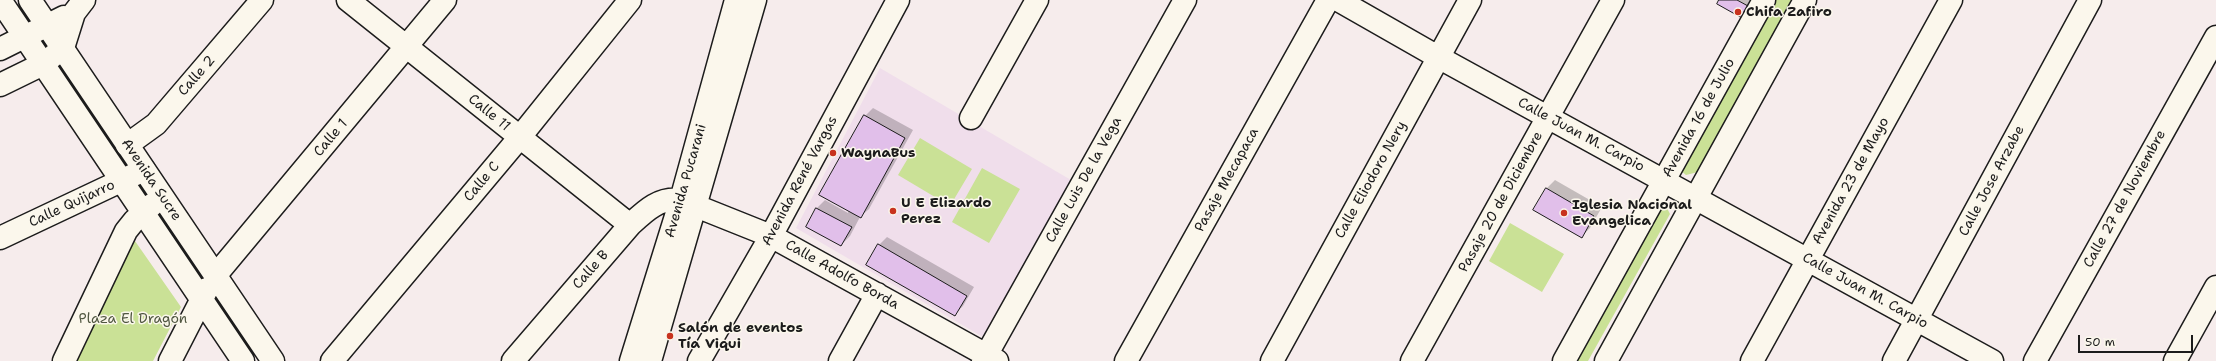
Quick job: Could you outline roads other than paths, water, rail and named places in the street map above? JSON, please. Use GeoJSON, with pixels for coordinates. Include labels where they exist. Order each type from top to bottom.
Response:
{"type":"FeatureCollection","features":[{"type":"Feature","properties":{"kind":"street","name":"Avenida Sucre"},"geometry":{"type":"LineString","coordinates":[[0,0],[243,361]]}},
{"type":"Feature","properties":{"kind":"street","name":"Avenida Sucre"},"geometry":{"type":"LineString","coordinates":[[30,0],[273,361]]}},
{"type":"Feature","properties":{"kind":"street","name":"Calle 2"},"geometry":{"type":"LineString","coordinates":[[127,145],[156,124],[262,0]]}},
{"type":"Feature","properties":{"kind":"street","name":"Calle 11"},"geometry":{"type":"LineString","coordinates":[[348,0],[630,226]]}},
{"type":"Feature","properties":{"kind":"street","name":"Calle 1"},"geometry":{"type":"LineString","coordinates":[[170,361],[201,298],[216,276],[445,0]]}},
{"type":"Feature","properties":{"kind":"street","name":"Calle C"},"geometry":{"type":"LineString","coordinates":[[332,361],[520,137],[630,0]]}},
{"type":"Feature","properties":{"kind":"street","name":"Avenida Pucarani"},"geometry":{"type":"LineString","coordinates":[[650,361],[736,0]]}},
{"type":"Feature","properties":{"kind":"street","name":"Avenida Pucarani"},"geometry":{"type":"LineString","coordinates":[[631,361],[688,203],[755,0]]}},
{"type":"Feature","properties":{"kind":"street","name":"Avenida René Vargas"},"geometry":{"type":"LineString","coordinates":[[699,361],[771,236],[898,0]]}},
{"type":"Feature","properties":{"kind":"street"},"geometry":{"type":"LineString","coordinates":[[971,118],[1037,0]]}},
{"type":"Feature","properties":{"kind":"street","name":"Calle Luis De la Vega"},"geometry":{"type":"LineString","coordinates":[[989,359],[1186,0]]}},
{"type":"Feature","properties":{"kind":"street","name":"Pasaje Mecapaca"},"geometry":{"type":"LineString","coordinates":[[1126,361],[1328,0]]}},
{"type":"Feature","properties":{"kind":"street","name":"Calle Juan M. Carpio"},"geometry":{"type":"LineString","coordinates":[[1338,0],[1548,118],[1696,197],[1992,361]]}},
{"type":"Feature","properties":{"kind":"street","name":"Calle Eliodoro Nery"},"geometry":{"type":"LineString","coordinates":[[1272,361],[1470,0]]}},
{"type":"Feature","properties":{"kind":"street","name":"Pasaje 20 de Diciembre"},"geometry":{"type":"LineString","coordinates":[[1412,361],[1548,118],[1612,0]]}},
{"type":"Feature","properties":{"kind":"street","name":"Avenida 16 de Julio"},"geometry":{"type":"LineString","coordinates":[[1564,361],[1764,0]]}},
{"type":"Feature","properties":{"kind":"street"},"geometry":{"type":"LineString","coordinates":[[1606,361],[1805,0]]}},
{"type":"Feature","properties":{"kind":"street","name":"Avenida 23 de Mayo"},"geometry":{"type":"LineString","coordinates":[[1752,361],[1951,0]]}},
{"type":"Feature","properties":{"kind":"street","name":"Calle Jose Arzabe"},"geometry":{"type":"LineString","coordinates":[[1894,361],[2090,0]]}},
{"type":"Feature","properties":{"kind":"street"},"geometry":{"type":"LineString","coordinates":[[0,49],[79,7]]}},
{"type":"Feature","properties":{"kind":"street"},"geometry":{"type":"LineString","coordinates":[[0,85],[43,64],[63,48],[79,7]]}},
{"type":"Feature","properties":{"kind":"street","name":"Calle 27 de Noviembre"},"geometry":{"type":"LineString","coordinates":[[2035,361],[2216,37]]}},
{"type":"Feature","properties":{"kind":"street","name":"Calle Quijarro"},"geometry":{"type":"LineString","coordinates":[[0,238],[144,170]]}},
{"type":"Feature","properties":{"kind":"street"},"geometry":{"type":"LineString","coordinates":[[64,361],[126,231],[143,212],[162,196]]}},
{"type":"Feature","properties":{"kind":"street","name":"Calle B"},"geometry":{"type":"LineString","coordinates":[[513,361],[630,226],[648,209],[661,201],[671,199],[688,203]]}},
{"type":"Feature","properties":{"kind":"street","name":"Calle Adolfo Borda"},"geometry":{"type":"LineString","coordinates":[[688,203],[771,236],[877,294],[989,359]]}},
{"type":"Feature","properties":{"kind":"street"},"geometry":{"type":"LineString","coordinates":[[2175,361],[2216,286]]}},
{"type":"Feature","properties":{"kind":"street"},"geometry":{"type":"LineString","coordinates":[[840,361],[877,294]]}},
{"type":"Feature","properties":{"kind":"place","name":"Chifa Zafiro"},"geometry":{"type":"Point","coordinates":[1738,12]}},
{"type":"Feature","properties":{"kind":"place","name":"WaynaBus"},"geometry":{"type":"Point","coordinates":[833,153]}},
{"type":"Feature","properties":{"kind":"place","name":"U E Elizardo Perez"},"geometry":{"type":"Point","coordinates":[893,211]}},
{"type":"Feature","properties":{"kind":"place","name":"Iglesia Nacional Evangelica"},"geometry":{"type":"Point","coordinates":[1564,213]}},
{"type":"Feature","properties":{"kind":"place","name":"Salón de eventos Tía Viqui"},"geometry":{"type":"Point","coordinates":[670,336]}},
{"type":"Feature","properties":{"kind":"park label","name":"Plaza El Dragón"},"geometry":{"type":"Point","coordinates":[133,319]}}]}
